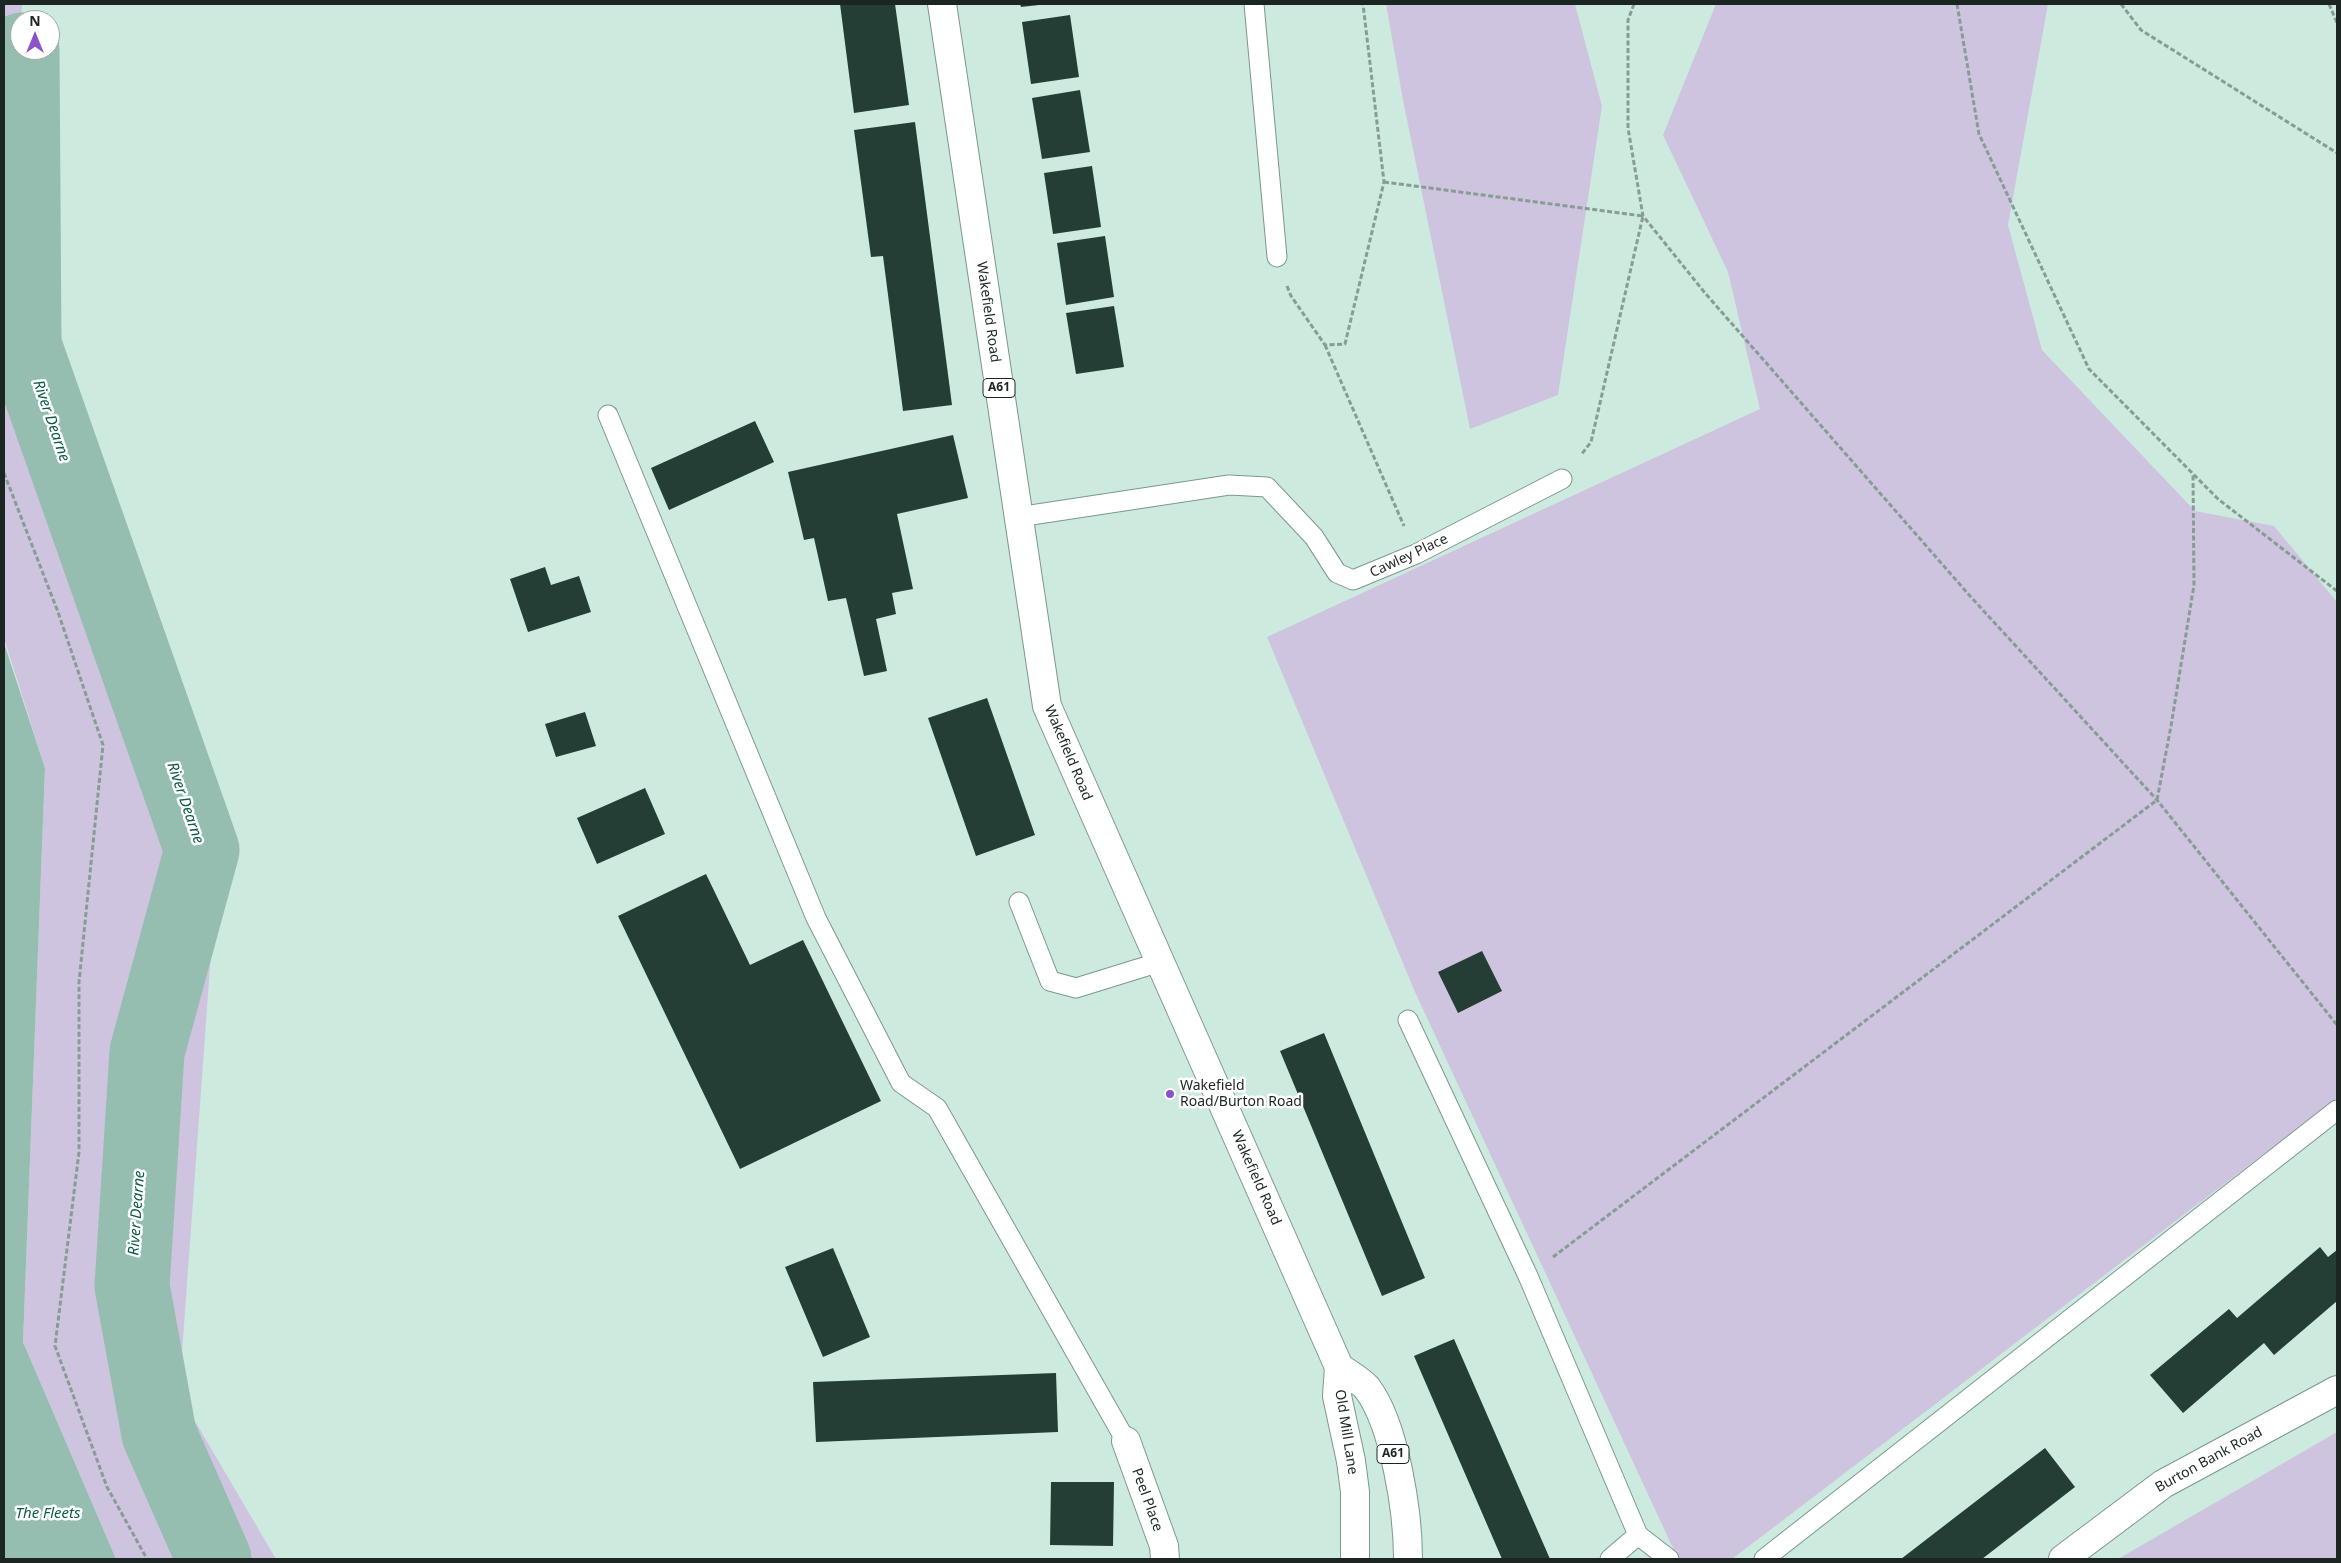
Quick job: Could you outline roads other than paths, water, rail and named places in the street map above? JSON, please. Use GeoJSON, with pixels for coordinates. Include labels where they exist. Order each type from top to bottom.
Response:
{"type":"FeatureCollection","features":[{"type":"Feature","properties":{"kind":"main road","name":"Wakefield Road"},"geometry":{"type":"LineString","coordinates":[[942,4],[1046,706],[1339,1367]]}},
{"type":"Feature","properties":{"kind":"main road","name":"Old Mill Lane"},"geometry":{"type":"LineString","coordinates":[[1339,1367],[1366,1387],[1386,1425],[1399,1478],[1409,1557]]}},
{"type":"Feature","properties":{"kind":"main road","name":"Old Mill Lane"},"geometry":{"type":"LineString","coordinates":[[1339,1367],[1337,1396],[1351,1461],[1355,1492],[1355,1559]]}},
{"type":"Feature","properties":{"kind":"main road","name":"Burton Bank Road"},"geometry":{"type":"LineString","coordinates":[[2063,1559],[2163,1484],[2337,1390]]}},
{"type":"Feature","properties":{"kind":"main road","name":"Peel Place"},"geometry":{"type":"LineString","coordinates":[[1126,1441],[1164,1546],[1165,1559]]}},
{"type":"Feature","properties":{"kind":"lane"},"geometry":{"type":"LineString","coordinates":[[1254,4],[1277,257]]}},
{"type":"Feature","properties":{"kind":"lane"},"geometry":{"type":"LineString","coordinates":[[608,415],[816,918],[901,1083],[937,1108],[1126,1441]]}},
{"type":"Feature","properties":{"kind":"lane","name":"Cawley Place"},"geometry":{"type":"LineString","coordinates":[[1018,517],[1229,485],[1267,488],[1314,537],[1337,574],[1353,580],[1416,554],[1562,479]]}},
{"type":"Feature","properties":{"kind":"lane"},"geometry":{"type":"LineString","coordinates":[[1019,902],[1050,981],[1076,988],[1160,962]]}},
{"type":"Feature","properties":{"kind":"lane"},"geometry":{"type":"LineString","coordinates":[[1408,1020],[1528,1276],[1638,1535],[1669,1559]]}},
{"type":"Feature","properties":{"kind":"lane"},"geometry":{"type":"LineString","coordinates":[[1764,1559],[2337,1110]]}},
{"type":"Feature","properties":{"kind":"lane"},"geometry":{"type":"LineString","coordinates":[[1610,1559],[1638,1535]]}},
{"type":"Feature","properties":{"kind":"water","name":"The Fleets"},"geometry":{"type":"Polygon","coordinates":[[[4,643],[45,768],[23,1342],[116,1559],[4,1559],[4,643]]]}},
{"type":"Feature","properties":{"kind":"waterway","name":"River Dearne"},"geometry":{"type":"LineString","coordinates":[[22,60],[24,345],[202,850],[147,1052],[132,1286],[159,1434],[214,1559]]}},
{"type":"Feature","properties":{"kind":"place","name":"Wakefield Road/Burton Road"},"geometry":{"type":"Point","coordinates":[1170,1094]}}]}
